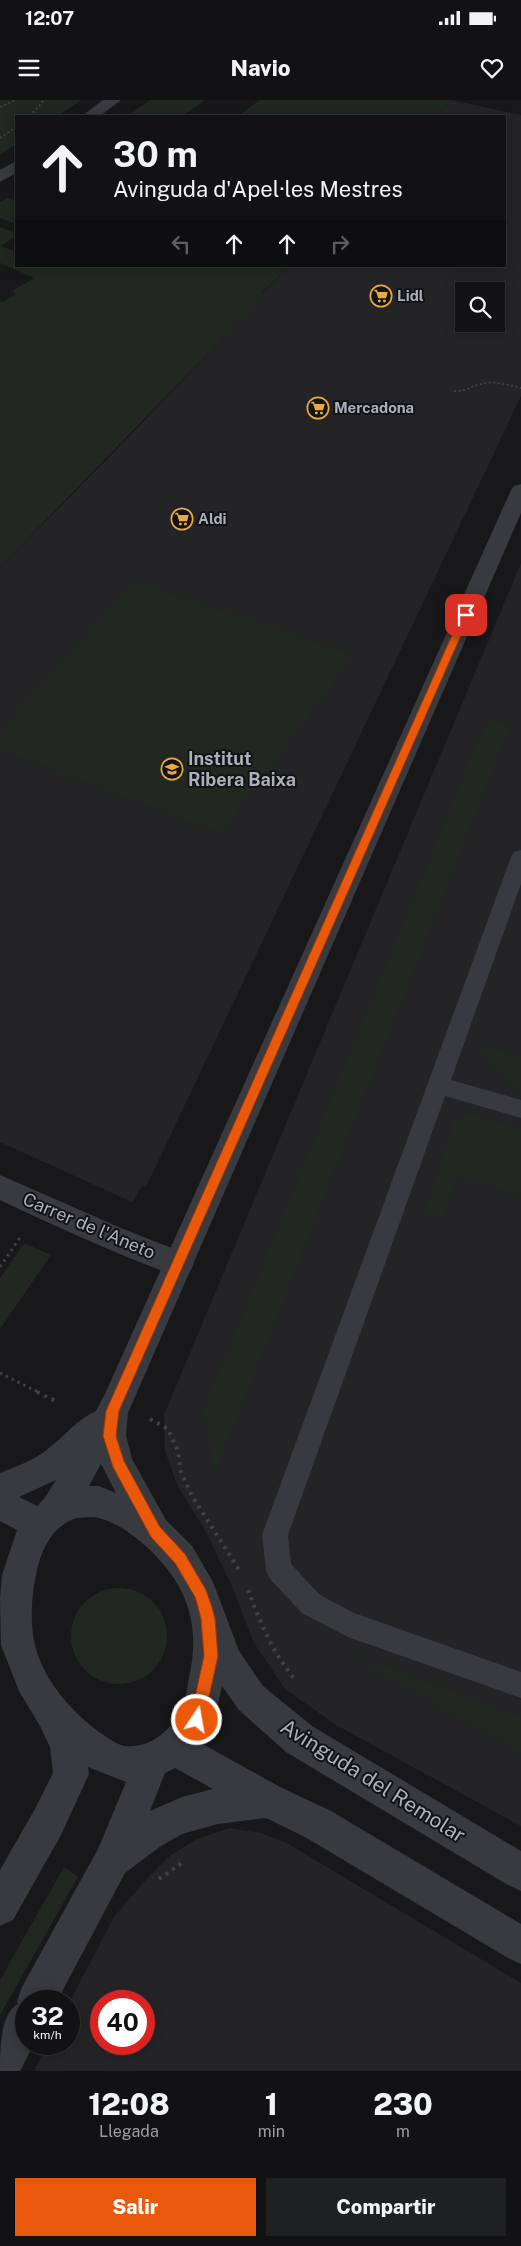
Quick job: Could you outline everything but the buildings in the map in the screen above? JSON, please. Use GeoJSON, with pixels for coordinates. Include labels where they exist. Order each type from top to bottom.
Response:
{"type":"FeatureCollection","features":[{"type":"Feature","properties":{"kind":"street"},"geometry":{"type":"LineString","coordinates":[[91,115],[113,100]]}},
{"type":"Feature","properties":{"kind":"street"},"geometry":{"type":"LineString","coordinates":[[0,177],[15,167]]}},
{"type":"Feature","properties":{"kind":"street"},"geometry":{"type":"LineString","coordinates":[[0,1907],[48,1822],[71,1774],[67,1744],[51,1712],[30,1679],[18,1645],[8,1607],[29,1540],[48,1518],[83,1467],[112,1411],[179,1264],[521,490]]}},
{"type":"Feature","properties":{"kind":"street","name":"Carrer de l'Aneto"},"geometry":{"type":"LineString","coordinates":[[0,1186],[129,1246],[179,1264]]}},
{"type":"Feature","properties":{"kind":"street"},"geometry":{"type":"LineString","coordinates":[[0,1489],[48,1468],[62,1458],[112,1411]]}},
{"type":"Feature","properties":{"kind":"street"},"geometry":{"type":"LineString","coordinates":[[112,1411],[110,1436],[118,1463],[155,1532]]}},
{"type":"Feature","properties":{"kind":"street","name":"Avinguda del Remolar"},"geometry":{"type":"LineString","coordinates":[[48,1518],[76,1502],[99,1502],[127,1514],[155,1532],[180,1558],[201,1594],[226,1662],[251,1698],[299,1739],[521,1872]]}},
{"type":"Feature","properties":{"kind":"street"},"geometry":{"type":"LineString","coordinates":[[0,1504],[48,1518]]}},
{"type":"Feature","properties":{"kind":"street","name":"Avinguda del Remolar"},"geometry":{"type":"LineString","coordinates":[[42,1990],[112,1861],[164,1754],[197,1720],[211,1656],[208,1619],[201,1594]]}},
{"type":"Feature","properties":{"kind":"street"},"geometry":{"type":"LineString","coordinates":[[51,1712],[75,1737],[103,1756],[124,1764],[164,1754],[318,1824],[521,1945]]}},
{"type":"Feature","properties":{"kind":"street"},"geometry":{"type":"LineString","coordinates":[[112,1861],[171,1820],[203,1810],[267,1800]]}},
{"type":"Feature","properties":{"kind":"street"},"geometry":{"type":"LineString","coordinates":[[0,2068],[15,2040]]}},
{"type":"Feature","properties":{"kind":"lane"},"geometry":{"type":"LineString","coordinates":[[521,857],[275,1535],[279,1570],[311,1604],[348,1624],[521,1685]]}},
{"type":"Feature","properties":{"kind":"lane"},"geometry":{"type":"LineString","coordinates":[[438,1085],[521,1109]]}},
{"type":"Feature","properties":{"kind":"path"},"geometry":{"type":"LineString","coordinates":[[0,107],[15,100]]}},
{"type":"Feature","properties":{"kind":"path"},"geometry":{"type":"LineString","coordinates":[[31,115],[44,100]]}},
{"type":"Feature","properties":{"kind":"path"},"geometry":{"type":"LineString","coordinates":[[0,138],[15,128]]}},
{"type":"Feature","properties":{"kind":"path"},"geometry":{"type":"LineString","coordinates":[[454,391],[460,392],[477,385],[496,382],[521,388]]}},
{"type":"Feature","properties":{"kind":"path"},"geometry":{"type":"LineString","coordinates":[[0,1267],[25,1232]]}},
{"type":"Feature","properties":{"kind":"path"},"geometry":{"type":"LineString","coordinates":[[0,1373],[58,1402]]}},
{"type":"Feature","properties":{"kind":"shaded area"},"geometry":{"type":"Polygon","coordinates":[[[0,100],[81,100],[59,115],[15,115],[15,145],[0,155],[0,100]]]}},
{"type":"Feature","properties":{"kind":"shaded area"},"geometry":{"type":"Polygon","coordinates":[[[150,100],[204,100],[184,115],[128,115],[150,100]]]}},
{"type":"Feature","properties":{"kind":"shaded area"},"geometry":{"type":"Polygon","coordinates":[[[259,100],[451,100],[437,115],[240,115],[259,100]]]}},
{"type":"Feature","properties":{"kind":"shaded area"},"geometry":{"type":"Polygon","coordinates":[[[451,100],[521,115],[521,396],[146,1187],[142,1186],[132,1202],[0,1142],[0,567],[117,449],[263,296],[261,295],[288,267],[506,267],[506,115],[437,115],[451,100]]]}},
{"type":"Feature","properties":{"kind":"shaded area"},"geometry":{"type":"Polygon","coordinates":[[[7,198],[15,201],[15,224],[0,218],[0,202],[7,198]]]}},
{"type":"Feature","properties":{"kind":"shaded area"},"geometry":{"type":"Polygon","coordinates":[[[0,227],[15,233],[15,237],[1,246],[15,252],[15,267],[288,267],[261,294],[264,296],[0,567],[0,301],[3,302],[16,294],[12,291],[34,278],[0,263],[0,227]]]}},
{"type":"Feature","properties":{"kind":"shaded area"},"geometry":{"type":"Polygon","coordinates":[[[521,563],[521,1826],[336,1725],[285,1689],[254,1643],[231,1584],[205,1530],[178,1487],[165,1451],[164,1415],[521,563]]]}},
{"type":"Feature","properties":{"kind":"shaded area"},"geometry":{"type":"Polygon","coordinates":[[[134,581],[354,655],[221,833],[0,749],[0,730],[134,581]]]}},
{"type":"Feature","properties":{"kind":"shaded area"},"geometry":{"type":"Polygon","coordinates":[[[486,721],[511,725],[215,1474],[203,1410],[486,721]]]}},
{"type":"Feature","properties":{"kind":"shaded area"},"geometry":{"type":"Polygon","coordinates":[[[474,1044],[521,1057],[521,1094],[518,1093],[474,1044]]]}},
{"type":"Feature","properties":{"kind":"shaded area"},"geometry":{"type":"Polygon","coordinates":[[[469,1114],[521,1128],[521,1195],[457,1176],[442,1218],[424,1213],[454,1119],[469,1114]]]}},
{"type":"Feature","properties":{"kind":"shaded area"},"geometry":{"type":"Polygon","coordinates":[[[24,1243],[51,1255],[0,1329],[0,1278],[24,1243]]]}},
{"type":"Feature","properties":{"kind":"shaded area"},"geometry":{"type":"Polygon","coordinates":[[[119,1588],[137,1592],[153,1602],[163,1618],[167,1636],[163,1654],[153,1670],[137,1680],[119,1684],[101,1680],[85,1670],[75,1654],[71,1636],[75,1618],[85,1602],[101,1592],[119,1588]]]}},
{"type":"Feature","properties":{"kind":"shaded area"},"geometry":{"type":"Polygon","coordinates":[[[341,1650],[521,1717],[521,1751],[341,1650]]]}},
{"type":"Feature","properties":{"kind":"shaded area"},"geometry":{"type":"Polygon","coordinates":[[[229,1828],[261,1833],[285,1842],[521,1983],[521,2071],[34,2071],[42,2055],[80,2055],[80,1990],[76,1990],[114,1917],[143,1883],[171,1855],[197,1839],[229,1828]]]}},
{"type":"Feature","properties":{"kind":"shaded area"},"geometry":{"type":"Polygon","coordinates":[[[64,1867],[78,1877],[0,2015],[0,1980],[64,1867]]]}},
{"type":"Feature","properties":{"kind":"place","name":"Lidl"},"geometry":{"type":"Point","coordinates":[381,296]}},
{"type":"Feature","properties":{"kind":"place","name":"Mercadona"},"geometry":{"type":"Point","coordinates":[318,408]}},
{"type":"Feature","properties":{"kind":"place","name":"Aldi"},"geometry":{"type":"Point","coordinates":[182,519]}},
{"type":"Feature","properties":{"kind":"place","name":"Institut Ribera Baixa"},"geometry":{"type":"Point","coordinates":[172,769]}},
{"type":"Feature","properties":{"kind":"route"},"geometry":{"type":"LineString","coordinates":[[197,1720],[211,1656],[208,1619],[205,1607],[201,1594],[180,1558],[155,1532],[118,1463],[110,1436],[112,1411],[200,1217],[466,615]]}}]}
